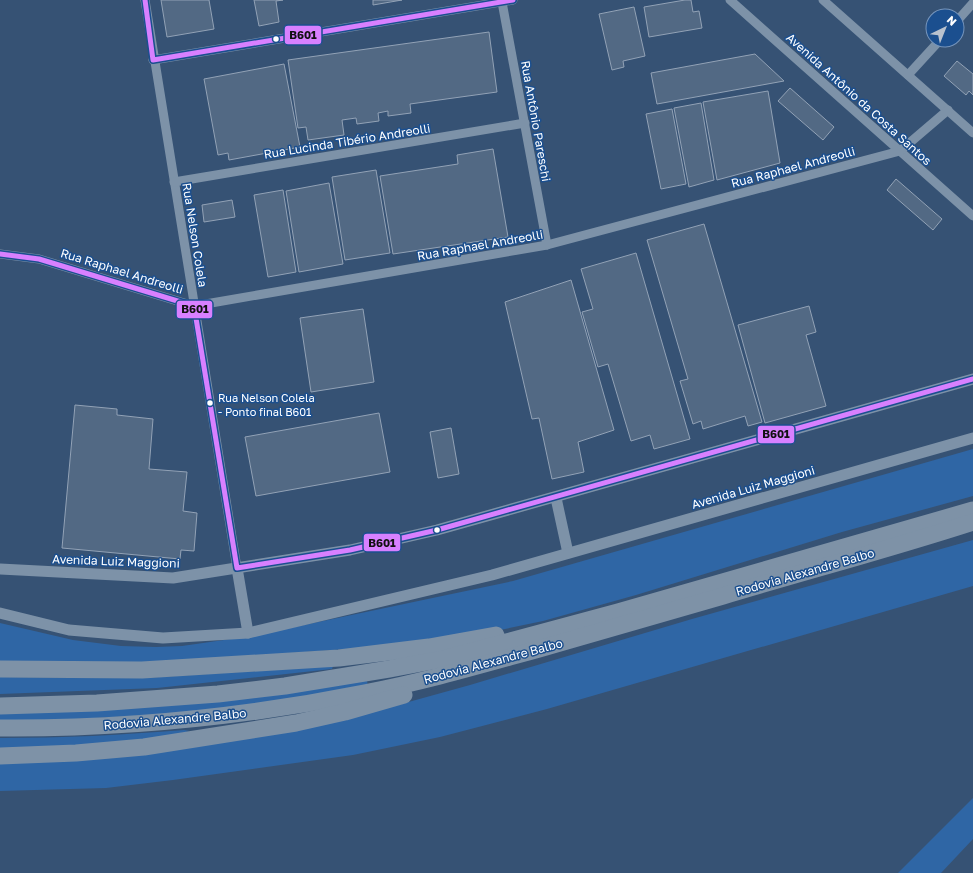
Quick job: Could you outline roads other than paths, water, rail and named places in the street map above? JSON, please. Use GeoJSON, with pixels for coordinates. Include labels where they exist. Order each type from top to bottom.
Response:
{"type":"FeatureCollection","features":[{"type":"Feature","properties":{"kind":"highway"},"geometry":{"type":"LineString","coordinates":[[727,580],[817,548],[973,500]]}},
{"type":"Feature","properties":{"kind":"highway","name":"Rodovia Alexandre Balbo"},"geometry":{"type":"LineString","coordinates":[[0,706],[97,703],[218,694],[286,686],[389,670],[442,659],[618,612],[973,510]]}},
{"type":"Feature","properties":{"kind":"highway","name":"Rodovia Alexandre Balbo"},"geometry":{"type":"LineString","coordinates":[[0,728],[59,728],[165,722],[276,709],[366,693],[433,678],[572,640],[828,564],[930,536],[973,522]]}},
{"type":"Feature","properties":{"kind":"highway"},"geometry":{"type":"LineString","coordinates":[[930,536],[973,528]]}},
{"type":"Feature","properties":{"kind":"highway"},"geometry":{"type":"LineString","coordinates":[[0,669],[142,670],[340,658],[428,647],[618,612]]}},
{"type":"Feature","properties":{"kind":"highway"},"geometry":{"type":"LineString","coordinates":[[0,756],[76,754],[144,747],[296,723],[382,702],[572,640]]}},
{"type":"Feature","properties":{"kind":"street","name":"Rua Nelson Colela"},"geometry":{"type":"LineString","coordinates":[[145,0],[153,60],[238,568]]}},
{"type":"Feature","properties":{"kind":"street"},"geometry":{"type":"LineString","coordinates":[[153,60],[512,0]]}},
{"type":"Feature","properties":{"kind":"street","name":"Avenida Antônio da Costa Santos"},"geometry":{"type":"LineString","coordinates":[[730,0],[973,216]]}},
{"type":"Feature","properties":{"kind":"street"},"geometry":{"type":"LineString","coordinates":[[823,0],[973,132]]}},
{"type":"Feature","properties":{"kind":"street","name":"Rua Antônio Pareschi"},"geometry":{"type":"LineString","coordinates":[[502,2],[547,246]]}},
{"type":"Feature","properties":{"kind":"street"},"geometry":{"type":"LineString","coordinates":[[965,12],[973,3]]}},
{"type":"Feature","properties":{"kind":"street"},"geometry":{"type":"LineString","coordinates":[[908,75],[933,48]]}},
{"type":"Feature","properties":{"kind":"street","name":"Rua Raphael Andreolli"},"geometry":{"type":"LineString","coordinates":[[0,254],[39,259],[194,306],[547,246],[900,151],[948,110]]}},
{"type":"Feature","properties":{"kind":"street","name":"Rua Lucinda Tibério Andreolli"},"geometry":{"type":"LineString","coordinates":[[174,182],[525,123]]}},
{"type":"Feature","properties":{"kind":"street","name":"Avenida Luiz Maggioni"},"geometry":{"type":"LineString","coordinates":[[0,569],[173,578],[357,548],[437,530],[556,498],[973,379]]}},
{"type":"Feature","properties":{"kind":"street","name":"Avenida Luiz Maggioni"},"geometry":{"type":"LineString","coordinates":[[0,613],[69,630],[163,638],[248,633],[492,575],[973,438]]}},
{"type":"Feature","properties":{"kind":"street"},"geometry":{"type":"LineString","coordinates":[[556,498],[568,553]]}},
{"type":"Feature","properties":{"kind":"street"},"geometry":{"type":"LineString","coordinates":[[238,568],[248,633]]}},
{"type":"Feature","properties":{"kind":"place","name":"Rua Nelson Colela - Ponto final B601"},"geometry":{"type":"Point","coordinates":[210,403]}}]}
